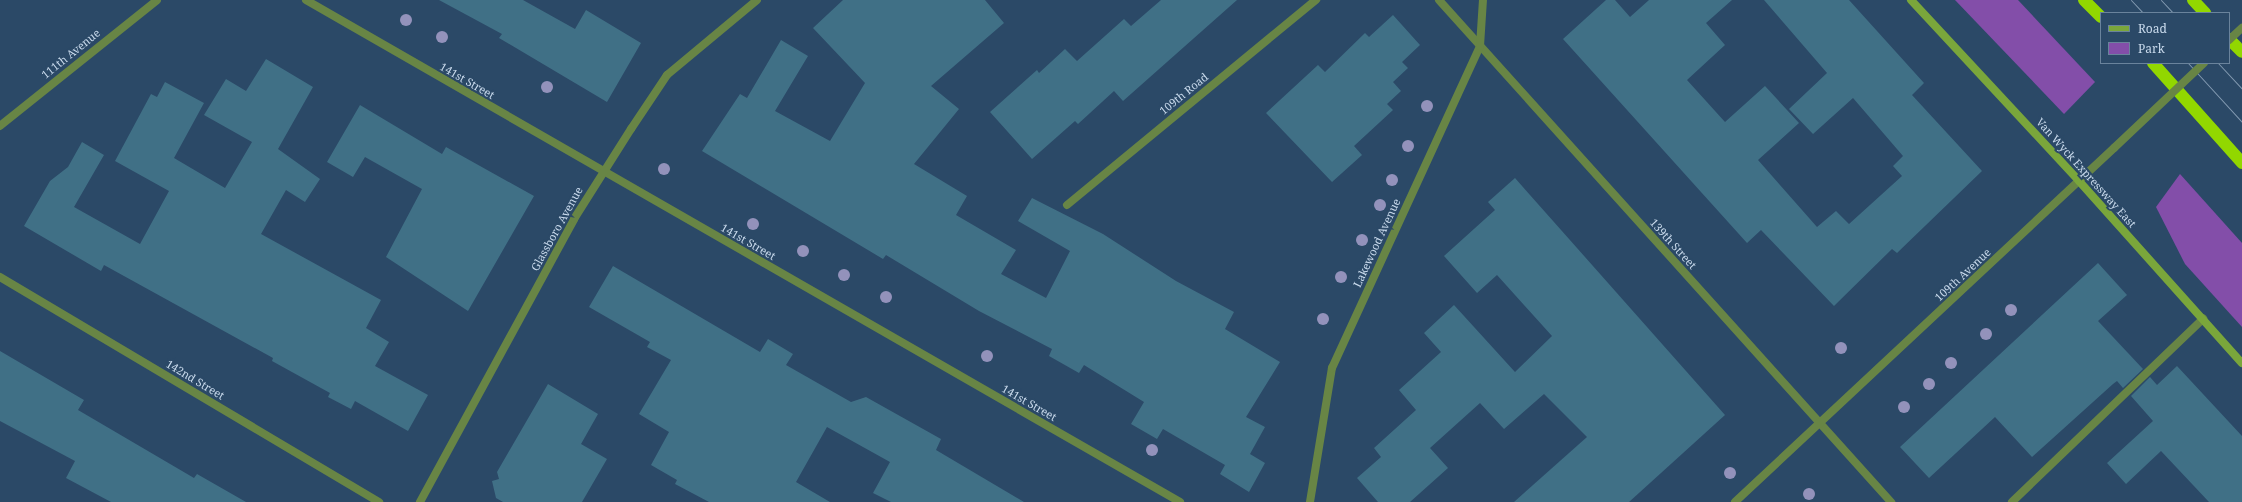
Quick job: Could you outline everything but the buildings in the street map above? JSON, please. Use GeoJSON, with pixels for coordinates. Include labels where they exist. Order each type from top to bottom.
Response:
{"type":"FeatureCollection","features":[{"type":"Feature","properties":{"kind":"highway"},"geometry":{"type":"LineString","coordinates":[[2084,0],[2100,16]]}},
{"type":"Feature","properties":{"kind":"highway"},"geometry":{"type":"LineString","coordinates":[[2096,0],[2107,12]]}},
{"type":"Feature","properties":{"kind":"highway"},"geometry":{"type":"LineString","coordinates":[[2193,0],[2204,12]]}},
{"type":"Feature","properties":{"kind":"highway"},"geometry":{"type":"LineString","coordinates":[[2230,40],[2242,52]]}},
{"type":"Feature","properties":{"kind":"highway"},"geometry":{"type":"LineString","coordinates":[[2147,64],[2219,137]]}},
{"type":"Feature","properties":{"kind":"highway"},"geometry":{"type":"LineString","coordinates":[[2154,64],[2242,162]]}},
{"type":"Feature","properties":{"kind":"main road","name":"Van Wyck Expressway East"},"geometry":{"type":"LineString","coordinates":[[1911,0],[2079,181],[2242,363]]}},
{"type":"Feature","properties":{"kind":"street","name":"111th Avenue"},"geometry":{"type":"LineString","coordinates":[[0,126],[156,0]]}},
{"type":"Feature","properties":{"kind":"street","name":"141st Street"},"geometry":{"type":"LineString","coordinates":[[306,0],[602,172],[1180,502]]}},
{"type":"Feature","properties":{"kind":"street","name":"Glassboro Avenue"},"geometry":{"type":"LineString","coordinates":[[420,502],[602,172],[667,75],[757,0]]}},
{"type":"Feature","properties":{"kind":"street","name":"109th Road"},"geometry":{"type":"LineString","coordinates":[[1067,205],[1316,0]]}},
{"type":"Feature","properties":{"kind":"street","name":"139th Street"},"geometry":{"type":"LineString","coordinates":[[1439,0],[1891,502]]}},
{"type":"Feature","properties":{"kind":"street","name":"Lakewood Avenue"},"geometry":{"type":"LineString","coordinates":[[1310,502],[1332,368],[1480,46],[1483,0]]}},
{"type":"Feature","properties":{"kind":"street"},"geometry":{"type":"LineString","coordinates":[[2230,38],[2242,28]]}},
{"type":"Feature","properties":{"kind":"street","name":"109th Avenue"},"geometry":{"type":"LineString","coordinates":[[1735,502],[2203,64]]}},
{"type":"Feature","properties":{"kind":"street","name":"142nd Street"},"geometry":{"type":"LineString","coordinates":[[0,277],[380,502]]}},
{"type":"Feature","properties":{"kind":"street"},"geometry":{"type":"LineString","coordinates":[[2012,502],[2203,319]]}},
{"type":"Feature","properties":{"kind":"green space"},"geometry":{"type":"Polygon","coordinates":[[[1955,0],[2018,0],[2095,82],[2064,114],[1955,0]]]}},
{"type":"Feature","properties":{"kind":"green space"},"geometry":{"type":"Polygon","coordinates":[[[2180,174],[2242,243],[2242,327],[2185,264],[2156,207],[2180,174]]]}},
{"type":"Feature","properties":{"kind":"tram line"},"geometry":{"type":"LineString","coordinates":[[2131,0],[2142,12]]}},
{"type":"Feature","properties":{"kind":"tram line"},"geometry":{"type":"LineString","coordinates":[[2161,0],[2172,12]]}},
{"type":"Feature","properties":{"kind":"tram line"},"geometry":{"type":"LineString","coordinates":[[2189,64],[2242,122]]}},
{"type":"Feature","properties":{"kind":"tram line"},"geometry":{"type":"LineString","coordinates":[[2219,64],[2242,89]]}}]}
